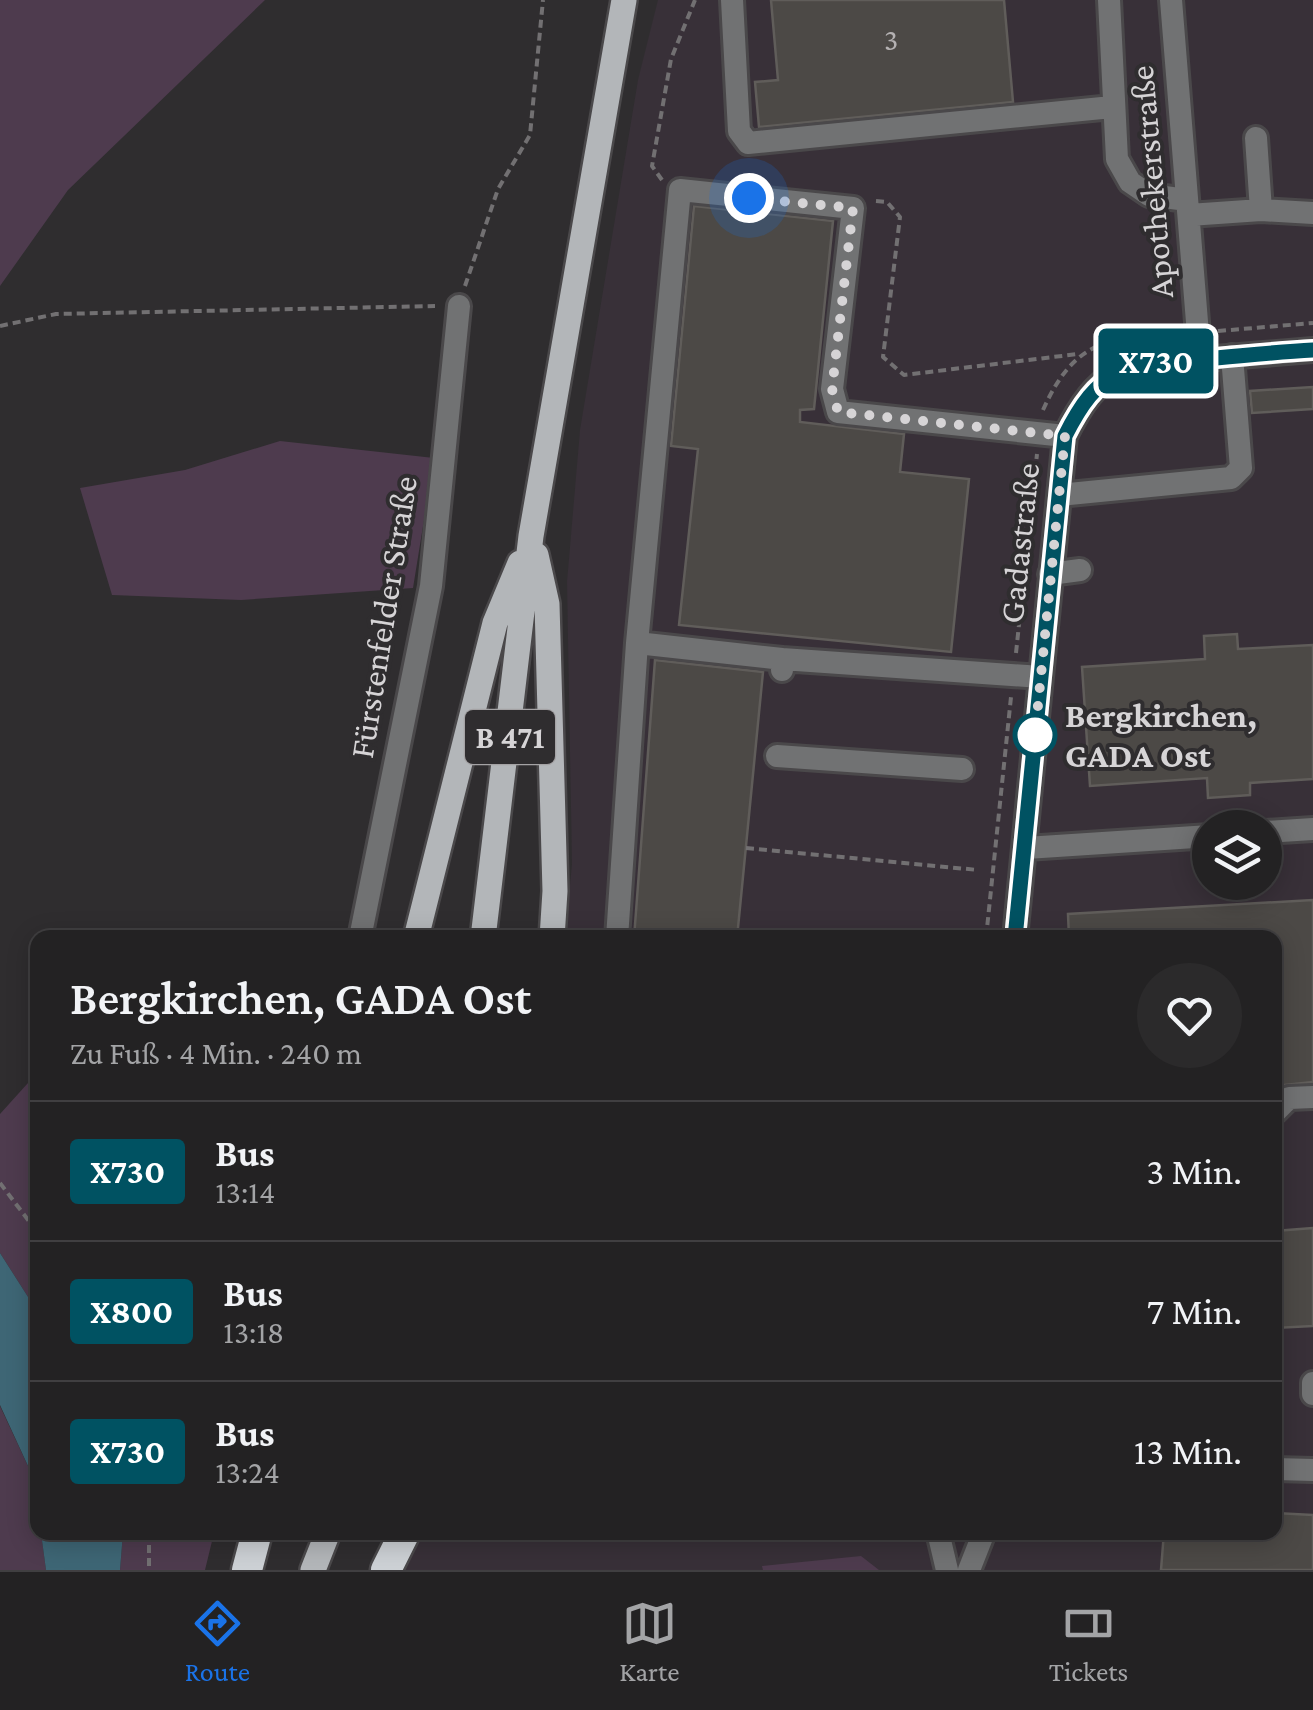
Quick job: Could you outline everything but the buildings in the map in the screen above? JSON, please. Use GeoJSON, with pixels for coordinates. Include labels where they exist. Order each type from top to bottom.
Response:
{"type":"FeatureCollection","features":[{"type":"Feature","properties":{"kind":"highway"},"geometry":{"type":"LineString","coordinates":[[246,1570],[255,1540]]}},
{"type":"Feature","properties":{"kind":"highway"},"geometry":{"type":"LineString","coordinates":[[386,1570],[400,1540]]}},
{"type":"Feature","properties":{"kind":"main road","name":"B 471"},"geometry":{"type":"LineString","coordinates":[[484,930],[531,536],[624,0]]}},
{"type":"Feature","properties":{"kind":"main road"},"geometry":{"type":"LineString","coordinates":[[418,930],[494,623],[531,536]]}},
{"type":"Feature","properties":{"kind":"main road"},"geometry":{"type":"LineString","coordinates":[[531,536],[547,604],[556,892],[553,930]]}},
{"type":"Feature","properties":{"kind":"main road"},"geometry":{"type":"LineString","coordinates":[[313,1570],[325,1540]]}},
{"type":"Feature","properties":{"kind":"street"},"geometry":{"type":"LineString","coordinates":[[732,0],[739,131],[748,143],[1112,107]]}},
{"type":"Feature","properties":{"kind":"street","name":"Apothekerstraße"},"geometry":{"type":"LineString","coordinates":[[1171,0],[1200,359]]}},
{"type":"Feature","properties":{"kind":"street"},"geometry":{"type":"LineString","coordinates":[[1107,1],[1116,158],[1130,182],[1148,195],[1188,207],[1313,213]]}},
{"type":"Feature","properties":{"kind":"street"},"geometry":{"type":"LineString","coordinates":[[1256,138],[1261,210]]}},
{"type":"Feature","properties":{"kind":"street"},"geometry":{"type":"LineString","coordinates":[[618,930],[636,643],[680,190],[853,208],[832,389],[838,412],[1065,436]]}},
{"type":"Feature","properties":{"kind":"street","name":"Fürstenfelder Straße"},"geometry":{"type":"LineString","coordinates":[[362,930],[431,586],[459,308]]}},
{"type":"Feature","properties":{"kind":"street","name":"Gadastraße"},"geometry":{"type":"LineString","coordinates":[[1016,930],[1065,436],[1084,398],[1109,378],[1141,362],[1313,350]]}},
{"type":"Feature","properties":{"kind":"street"},"geometry":{"type":"LineString","coordinates":[[1059,494],[1231,478],[1241,468],[1232,356]]}},
{"type":"Feature","properties":{"kind":"street"},"geometry":{"type":"LineString","coordinates":[[1050,574],[1080,570]]}},
{"type":"Feature","properties":{"kind":"street"},"geometry":{"type":"LineString","coordinates":[[636,643],[782,664],[1040,678]]}},
{"type":"Feature","properties":{"kind":"street"},"geometry":{"type":"LineString","coordinates":[[777,756],[962,769]]}},
{"type":"Feature","properties":{"kind":"street"},"geometry":{"type":"LineString","coordinates":[[1282,831],[1313,829]]}},
{"type":"Feature","properties":{"kind":"street"},"geometry":{"type":"LineString","coordinates":[[1026,848],[1192,837]]}},
{"type":"Feature","properties":{"kind":"street"},"geometry":{"type":"LineString","coordinates":[[1282,1105],[1289,1098],[1313,1097]]}},
{"type":"Feature","properties":{"kind":"street"},"geometry":{"type":"LineString","coordinates":[[1313,1383],[1313,1394]]}},
{"type":"Feature","properties":{"kind":"street"},"geometry":{"type":"LineString","coordinates":[[1282,1469],[1313,1470]]}},
{"type":"Feature","properties":{"kind":"street"},"geometry":{"type":"LineString","coordinates":[[940,1540],[947,1570]]}},
{"type":"Feature","properties":{"kind":"street"},"geometry":{"type":"LineString","coordinates":[[969,1570],[981,1540]]}},
{"type":"Feature","properties":{"kind":"path"},"geometry":{"type":"LineString","coordinates":[[0,326],[56,314],[459,308],[498,189],[530,135],[543,0]]}},
{"type":"Feature","properties":{"kind":"path"},"geometry":{"type":"LineString","coordinates":[[680,183],[660,180],[652,166],[670,58],[695,0]]}},
{"type":"Feature","properties":{"kind":"path"},"geometry":{"type":"LineString","coordinates":[[868,200],[887,202],[900,217],[882,357],[904,375],[1080,354]]}},
{"type":"Feature","properties":{"kind":"path"},"geometry":{"type":"LineString","coordinates":[[746,848],[978,870]]}},
{"type":"Feature","properties":{"kind":"path"},"geometry":{"type":"LineString","coordinates":[[0,1183],[30,1222]]}},
{"type":"Feature","properties":{"kind":"path"},"geometry":{"type":"LineString","coordinates":[[148,1540],[149,1570]]}},
{"type":"Feature","properties":{"kind":"shaded area"},"geometry":{"type":"Polygon","coordinates":[[[0,0],[265,0],[68,190],[0,286],[0,0]]]}},
{"type":"Feature","properties":{"kind":"shaded area"},"geometry":{"type":"Polygon","coordinates":[[[658,0],[1313,0],[1313,1570],[395,1570],[410,1540],[1282,1540],[1282,930],[566,930],[572,864],[567,582],[580,430],[638,80],[658,0]]]}},
{"type":"Feature","properties":{"kind":"shaded area"},"geometry":{"type":"Polygon","coordinates":[[[280,441],[434,458],[413,588],[241,600],[112,595],[80,488],[185,470],[280,441]]]}},
{"type":"Feature","properties":{"kind":"shaded area"},"geometry":{"type":"Polygon","coordinates":[[[30,1081],[30,1300],[0,1253],[0,1114],[30,1081]]]}},
{"type":"Feature","properties":{"kind":"shaded area"},"geometry":{"type":"Polygon","coordinates":[[[0,1406],[30,1470],[30,1540],[42,1540],[46,1570],[0,1570],[0,1406]]]}},
{"type":"Feature","properties":{"kind":"shaded area"},"geometry":{"type":"Polygon","coordinates":[[[122,1540],[212,1540],[205,1570],[120,1570],[122,1540]]]}},
{"type":"Feature","properties":{"kind":"shaded area"},"geometry":{"type":"Polygon","coordinates":[[[861,1556],[879,1570],[763,1570],[762,1566],[861,1556]]]}},
{"type":"Feature","properties":{"kind":"water"},"geometry":{"type":"Polygon","coordinates":[[[0,1253],[30,1300],[30,1470],[0,1405],[0,1253]]]}},
{"type":"Feature","properties":{"kind":"water"},"geometry":{"type":"Polygon","coordinates":[[[42,1540],[122,1540],[120,1570],[46,1570],[42,1540]]]}},
{"type":"Feature","properties":{"kind":"bus line","name":"X730"},"geometry":{"type":"LineString","coordinates":[[1016,930],[1065,436],[1084,398],[1109,378],[1141,362],[1313,350]]}},
{"type":"Feature","properties":{"kind":"place","name":"Bergkirchen, GADA Ost"},"geometry":{"type":"Point","coordinates":[1035,735]}},
{"type":"Feature","properties":{"kind":"route"},"geometry":{"type":"LineString","coordinates":[[749,198],[853,208],[832,389],[838,412],[1065,436],[1034,738],[1035,735]]}}]}
